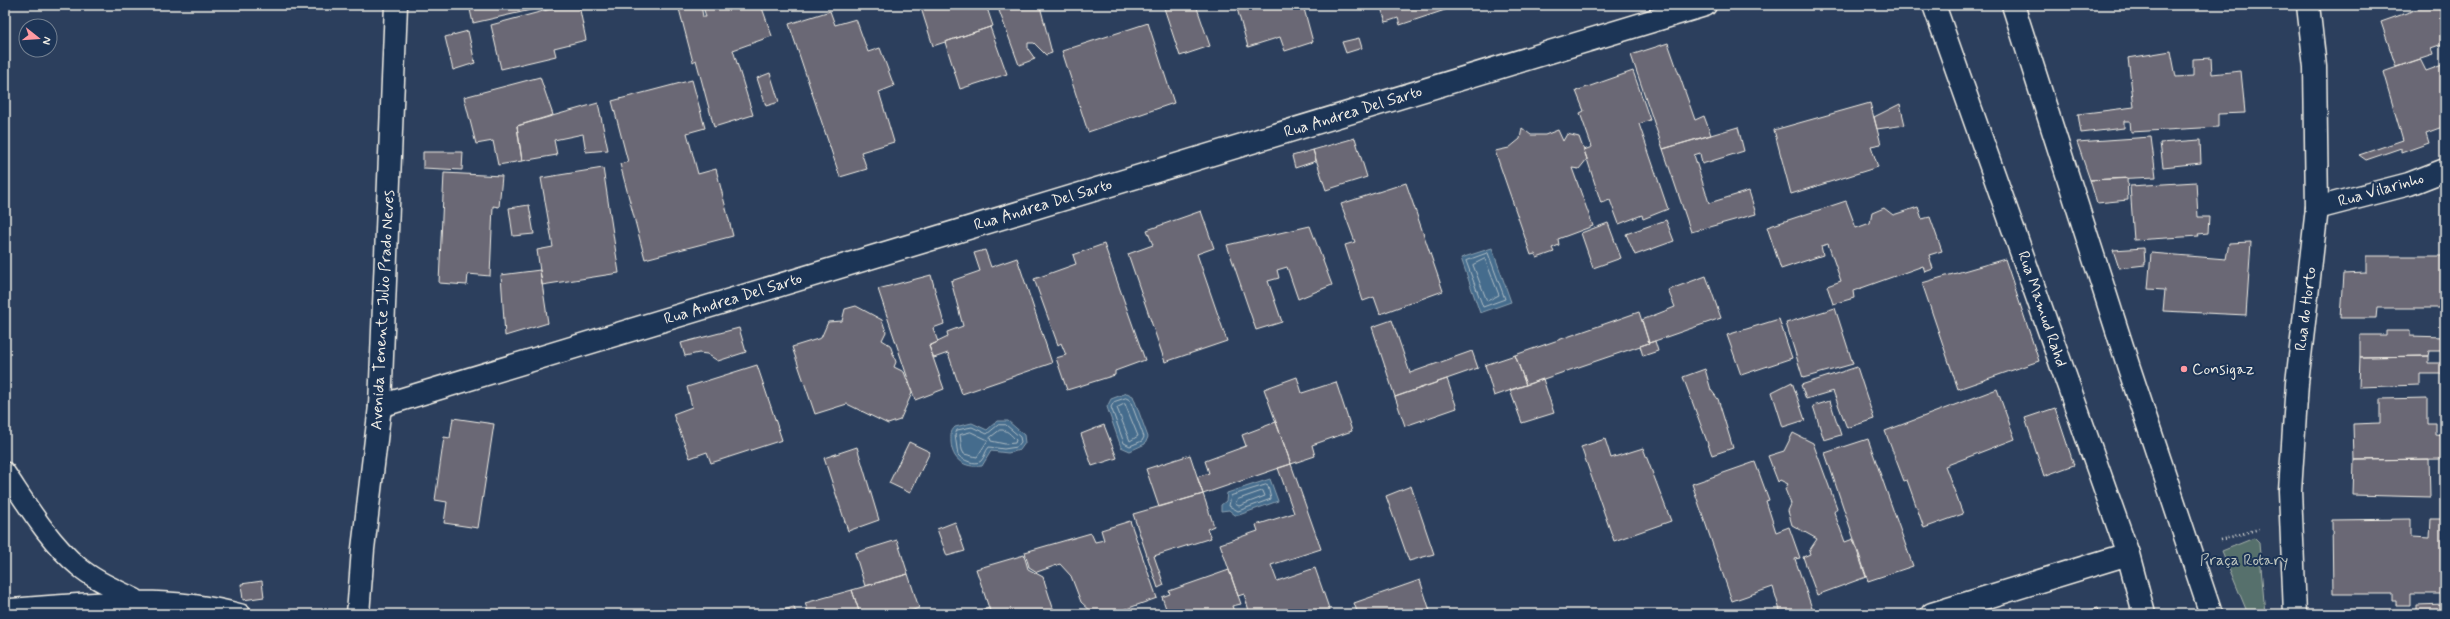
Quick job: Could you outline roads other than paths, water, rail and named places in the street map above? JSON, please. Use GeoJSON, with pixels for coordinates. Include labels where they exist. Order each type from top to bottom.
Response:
{"type":"FeatureCollection","features":[{"type":"Feature","properties":{"kind":"street","name":"Avenida Tenente Julio Prado Neves"},"geometry":{"type":"LineString","coordinates":[[358,614],[363,549],[380,406],[396,5]]}},
{"type":"Feature","properties":{"kind":"street","name":"Rua Andrea Del Sarto"},"geometry":{"type":"LineString","coordinates":[[380,406],[1705,5]]}},
{"type":"Feature","properties":{"kind":"street","name":"Rua Mamud Rahd"},"geometry":{"type":"LineString","coordinates":[[1934,5],[2128,554],[2144,614]]}},
{"type":"Feature","properties":{"kind":"street"},"geometry":{"type":"LineString","coordinates":[[2013,5],[2127,361],[2211,614]]}},
{"type":"Feature","properties":{"kind":"street","name":"Rua do Horto"},"geometry":{"type":"LineString","coordinates":[[2295,614],[2290,492],[2297,383],[2317,208],[2315,67],[2308,5]]}},
{"type":"Feature","properties":{"kind":"street","name":"Rua Vilarinho"},"geometry":{"type":"LineString","coordinates":[[2317,208],[2409,184],[2445,170]]}},
{"type":"Feature","properties":{"kind":"street"},"geometry":{"type":"LineString","coordinates":[[1932,614],[2128,554]]}},
{"type":"Feature","properties":{"kind":"lane"},"geometry":{"type":"LineString","coordinates":[[5,472],[41,522],[77,566],[97,579],[136,599]]}},
{"type":"Feature","properties":{"kind":"lane"},"geometry":{"type":"LineString","coordinates":[[5,609],[136,599],[216,607],[241,614]]}},
{"type":"Feature","properties":{"kind":"water"},"geometry":{"type":"Polygon","coordinates":[[[1492,248],[1511,302],[1480,313],[1461,258],[1492,248]]]}},
{"type":"Feature","properties":{"kind":"water"},"geometry":{"type":"Polygon","coordinates":[[[1127,393],[1133,396],[1148,437],[1145,444],[1130,451],[1121,447],[1107,407],[1111,399],[1127,393]]]}},
{"type":"Feature","properties":{"kind":"water"},"geometry":{"type":"Polygon","coordinates":[[[997,421],[1008,421],[1024,435],[1025,443],[1020,450],[1008,453],[991,451],[982,466],[970,466],[960,462],[954,454],[952,448],[951,435],[953,429],[955,427],[972,423],[987,430],[997,421]]]}},
{"type":"Feature","properties":{"kind":"water"},"geometry":{"type":"Polygon","coordinates":[[[1270,479],[1278,501],[1239,515],[1235,515],[1229,510],[1221,511],[1221,505],[1226,501],[1227,493],[1270,479]]]}},
{"type":"Feature","properties":{"kind":"place","name":"Consigaz"},"geometry":{"type":"Point","coordinates":[2184,369]}},
{"type":"Feature","properties":{"kind":"park label","name":"Praça Rotary"},"geometry":{"type":"Point","coordinates":[2244,560]}}]}
